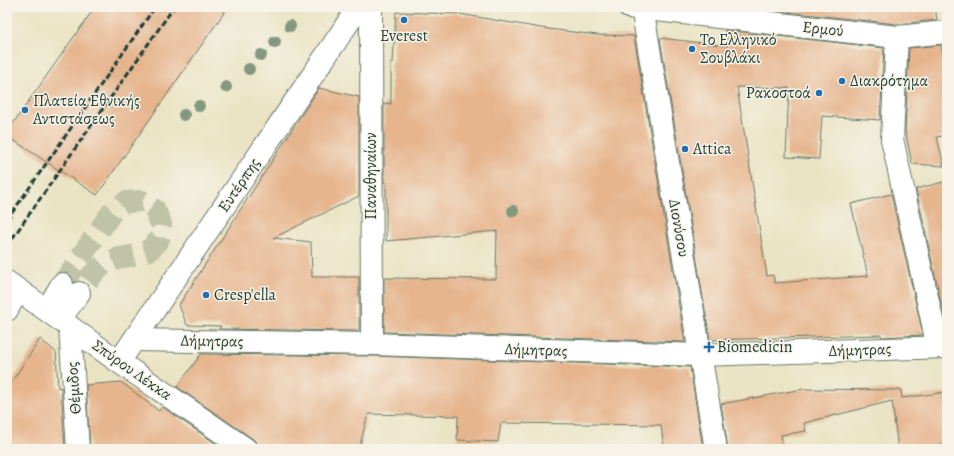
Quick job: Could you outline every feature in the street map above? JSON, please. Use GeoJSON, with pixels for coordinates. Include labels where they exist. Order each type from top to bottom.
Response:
{"type":"FeatureCollection","features":[{"type":"Feature","properties":{"kind":"street","name":"Ευτέρπης"},"geometry":{"type":"LineString","coordinates":[[119,362],[350,20],[354,7]]}},
{"type":"Feature","properties":{"kind":"street","name":"Παναθηναίων"},"geometry":{"type":"LineString","coordinates":[[371,7],[372,344]]}},
{"type":"Feature","properties":{"kind":"street","name":"Ερμού"},"geometry":{"type":"LineString","coordinates":[[637,8],[897,37],[947,32]]}},
{"type":"Feature","properties":{"kind":"street","name":"Διονύσου"},"geometry":{"type":"LineString","coordinates":[[637,8],[716,449]]}},
{"type":"Feature","properties":{"kind":"street","name":"Δήμητρας"},"geometry":{"type":"LineString","coordinates":[[134,340],[372,344],[700,355],[943,347],[892,139],[897,37]]}},
{"type":"Feature","properties":{"kind":"street"},"geometry":{"type":"LineString","coordinates":[[7,310],[13,286]]}},
{"type":"Feature","properties":{"kind":"street","name":"Σπύρου Λέκκα"},"geometry":{"type":"LineString","coordinates":[[13,286],[119,362],[246,449]]}},
{"type":"Feature","properties":{"kind":"street"},"geometry":{"type":"LineString","coordinates":[[59,319],[70,288]]}},
{"type":"Feature","properties":{"kind":"street","name":"Θέμιδος"},"geometry":{"type":"LineString","coordinates":[[59,319],[78,449]]}},
{"type":"Feature","properties":{"kind":"building"},"geometry":{"type":"Polygon","coordinates":[[[95,7],[228,7],[97,195],[7,136],[7,132],[95,7]]]}},
{"type":"Feature","properties":{"kind":"building"},"geometry":{"type":"Polygon","coordinates":[[[741,7],[935,7],[937,20],[897,24],[741,7]]]}},
{"type":"Feature","properties":{"kind":"building"},"geometry":{"type":"Polygon","coordinates":[[[396,12],[459,14],[541,28],[597,35],[634,36],[685,342],[384,332],[384,278],[496,279],[497,231],[386,241],[384,103],[391,104],[391,63],[393,63],[396,12]]]}},
{"type":"Feature","properties":{"kind":"building"},"geometry":{"type":"Polygon","coordinates":[[[725,30],[884,48],[880,120],[822,116],[819,159],[786,157],[789,88],[737,87],[767,276],[773,275],[775,283],[868,276],[851,204],[891,194],[923,335],[710,340],[660,38],[728,46],[725,30]]]}},
{"type":"Feature","properties":{"kind":"building"},"geometry":{"type":"Polygon","coordinates":[[[941,45],[942,53],[947,52],[947,135],[937,137],[944,166],[912,164],[905,130],[909,48],[941,45]]]}},
{"type":"Feature","properties":{"kind":"building"},"geometry":{"type":"Polygon","coordinates":[[[319,88],[359,97],[359,196],[273,238],[311,242],[312,277],[359,277],[359,331],[219,329],[221,326],[187,325],[179,305],[319,88]]]}},
{"type":"Feature","properties":{"kind":"building"},"geometry":{"type":"Polygon","coordinates":[[[947,181],[947,330],[916,189],[947,181]]]}},
{"type":"Feature","properties":{"kind":"building"},"geometry":{"type":"Polygon","coordinates":[[[40,339],[56,352],[58,388],[61,387],[65,449],[16,449],[7,440],[7,389],[40,339]]]}},
{"type":"Feature","properties":{"kind":"building"},"geometry":{"type":"Polygon","coordinates":[[[201,354],[372,356],[690,367],[703,449],[664,449],[661,425],[501,423],[498,442],[457,440],[458,416],[368,414],[359,449],[258,449],[257,443],[253,439],[177,387],[201,354]]]}},
{"type":"Feature","properties":{"kind":"building"},"geometry":{"type":"Polygon","coordinates":[[[121,382],[159,411],[162,407],[224,449],[90,449],[86,385],[121,382]]]}},
{"type":"Feature","properties":{"kind":"building"},"geometry":{"type":"Polygon","coordinates":[[[803,389],[901,390],[902,398],[947,392],[947,444],[910,449],[898,449],[892,401],[804,423],[806,431],[781,435],[783,449],[728,449],[721,404],[803,389]]]}},
{"type":"Feature","properties":{"kind":"tunnel"},"geometry":{"type":"LineString","coordinates":[[62,284],[112,212],[126,202],[142,201],[155,210],[161,224],[159,239],[150,250],[136,255],[119,258],[104,264],[91,276],[79,293]]}},
{"type":"Feature","properties":{"kind":"railway"},"geometry":{"type":"LineString","coordinates":[[7,220],[155,7]]}},
{"type":"Feature","properties":{"kind":"railway"},"geometry":{"type":"LineString","coordinates":[[7,246],[174,7]]}},
{"type":"Feature","properties":{"kind":"place","name":"Everest"},"geometry":{"type":"Point","coordinates":[404,20]}},
{"type":"Feature","properties":{"kind":"place","name":"Το Ελληνικό Σουβλάκι"},"geometry":{"type":"Point","coordinates":[692,49]}},
{"type":"Feature","properties":{"kind":"place","name":"Διακρότημα"},"geometry":{"type":"Point","coordinates":[842,81]}},
{"type":"Feature","properties":{"kind":"place","name":"Ρακοστοά"},"geometry":{"type":"Point","coordinates":[819,93]}},
{"type":"Feature","properties":{"kind":"place","name":"Πλατεία Εθνικής Αντιστάσεως"},"geometry":{"type":"Point","coordinates":[25,110]}},
{"type":"Feature","properties":{"kind":"place","name":"Attica"},"geometry":{"type":"Point","coordinates":[685,149]}},
{"type":"Feature","properties":{"kind":"place","name":"Cresp'ella"},"geometry":{"type":"Point","coordinates":[206,295]}},
{"type":"Feature","properties":{"kind":"place","name":"Biomedicin"},"geometry":{"type":"Point","coordinates":[709,347]}}]}
